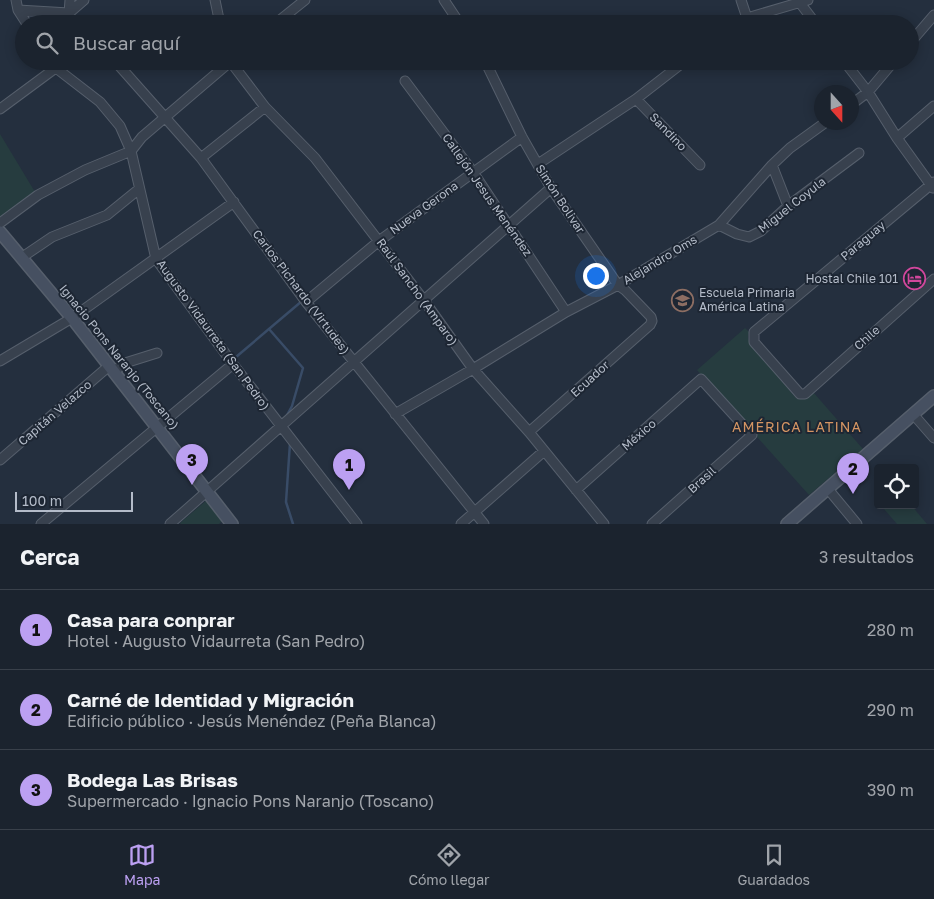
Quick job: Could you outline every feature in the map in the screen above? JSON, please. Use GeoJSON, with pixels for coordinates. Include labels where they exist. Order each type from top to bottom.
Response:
{"type":"FeatureCollection","features":[{"type":"Feature","properties":{"kind":"street"},"geometry":{"type":"LineString","coordinates":[[16,0],[21,15]]}},
{"type":"Feature","properties":{"kind":"street"},"geometry":{"type":"LineString","coordinates":[[68,13],[70,0]]}},
{"type":"Feature","properties":{"kind":"street"},"geometry":{"type":"LineString","coordinates":[[18,10],[68,13],[84,0]]}},
{"type":"Feature","properties":{"kind":"street"},"geometry":{"type":"LineString","coordinates":[[214,0],[218,15]]}},
{"type":"Feature","properties":{"kind":"street"},"geometry":{"type":"LineString","coordinates":[[286,15],[305,0]]}},
{"type":"Feature","properties":{"kind":"street"},"geometry":{"type":"LineString","coordinates":[[444,0],[454,15]]}},
{"type":"Feature","properties":{"kind":"street"},"geometry":{"type":"LineString","coordinates":[[741,0],[746,15]]}},
{"type":"Feature","properties":{"kind":"street"},"geometry":{"type":"LineString","coordinates":[[758,15],[804,2],[811,15]]}},
{"type":"Feature","properties":{"kind":"street"},"geometry":{"type":"LineString","coordinates":[[919,32],[934,15]]}},
{"type":"Feature","properties":{"kind":"street"},"geometry":{"type":"LineString","coordinates":[[0,109],[47,70]]}},
{"type":"Feature","properties":{"kind":"street","name":"Augusto Vidaurreta (San Pedro)"},"geometry":{"type":"LineString","coordinates":[[61,70],[100,102],[120,126],[131,151],[138,189],[156,259],[232,364],[357,524]]}},
{"type":"Feature","properties":{"kind":"street","name":"Carlos Pichardo (Virtudes)"},"geometry":{"type":"LineString","coordinates":[[123,70],[201,158],[306,302],[484,524]]}},
{"type":"Feature","properties":{"kind":"street"},"geometry":{"type":"LineString","coordinates":[[0,223],[46,191],[84,170],[131,151],[142,136],[220,70]]}},
{"type":"Feature","properties":{"kind":"street","name":"Raúl Sancho (Amparo)"},"geometry":{"type":"LineString","coordinates":[[237,70],[265,107],[315,158],[379,240],[473,369],[529,432],[604,524]]}},
{"type":"Feature","properties":{"kind":"street","name":"Simón Bolivar"},"geometry":{"type":"LineString","coordinates":[[489,70],[522,137],[550,188],[618,285],[650,317],[652,321],[650,324]]}},
{"type":"Feature","properties":{"kind":"street"},"geometry":{"type":"LineString","coordinates":[[538,164],[636,99],[673,70]]}},
{"type":"Feature","properties":{"kind":"street"},"geometry":{"type":"LineString","coordinates":[[851,70],[868,92],[897,138],[933,185]]}},
{"type":"Feature","properties":{"kind":"street"},"geometry":{"type":"LineString","coordinates":[[859,99],[868,92],[886,70]]}},
{"type":"Feature","properties":{"kind":"street","name":"Callejón Jesus Menéndez"},"geometry":{"type":"LineString","coordinates":[[405,82],[474,172],[510,224],[566,312]]}},
{"type":"Feature","properties":{"kind":"street","name":"Sandino"},"geometry":{"type":"LineString","coordinates":[[636,99],[700,165]]}},
{"type":"Feature","properties":{"kind":"street"},"geometry":{"type":"LineString","coordinates":[[897,138],[934,106]]}},
{"type":"Feature","properties":{"kind":"street"},"geometry":{"type":"LineString","coordinates":[[201,158],[265,107]]}},
{"type":"Feature","properties":{"kind":"street","name":"Alejandro Oms"},"geometry":{"type":"LineString","coordinates":[[395,414],[566,312],[618,285],[719,225],[772,165],[790,148],[815,130]]}},
{"type":"Feature","properties":{"kind":"street","name":"Nueva Gerona"},"geometry":{"type":"LineString","coordinates":[[306,302],[379,240],[522,137]]}},
{"type":"Feature","properties":{"kind":"street","name":"Miguel Coyula"},"geometry":{"type":"LineString","coordinates":[[719,225],[737,234],[749,237],[760,232],[788,206],[859,153]]}},
{"type":"Feature","properties":{"kind":"street"},"geometry":{"type":"LineString","coordinates":[[772,165],[788,206]]}},
{"type":"Feature","properties":{"kind":"street","name":"Paraguay"},"geometry":{"type":"LineString","coordinates":[[800,394],[754,342],[754,332],[933,185]]}},
{"type":"Feature","properties":{"kind":"street"},"geometry":{"type":"LineString","coordinates":[[170,524],[280,426],[355,363],[423,299],[550,188]]}},
{"type":"Feature","properties":{"kind":"street"},"geometry":{"type":"LineString","coordinates":[[21,258],[52,237],[107,215],[138,189]]}},
{"type":"Feature","properties":{"kind":"street"},"geometry":{"type":"LineString","coordinates":[[0,361],[72,318],[234,202]]}},
{"type":"Feature","properties":{"kind":"street","name":"Ignacio Pons Naranjo (Toscano)"},"geometry":{"type":"LineString","coordinates":[[0,232],[72,318],[232,524]]}},
{"type":"Feature","properties":{"kind":"street","name":"Chile"},"geometry":{"type":"LineString","coordinates":[[800,394],[805,394],[934,279]]}},
{"type":"Feature","properties":{"kind":"street","name":"Ecuador"},"geometry":{"type":"LineString","coordinates":[[529,432],[650,324]]}},
{"type":"Feature","properties":{"kind":"street","name":"Capitán Velazco"},"geometry":{"type":"LineString","coordinates":[[0,460],[112,369],[125,362],[157,353]]}},
{"type":"Feature","properties":{"kind":"street"},"geometry":{"type":"LineString","coordinates":[[41,524],[232,364]]}},
{"type":"Feature","properties":{"kind":"street","name":"México"},"geometry":{"type":"LineString","coordinates":[[576,490],[701,380],[752,435]]}},
{"type":"Feature","properties":{"kind":"street"},"geometry":{"type":"LineString","coordinates":[[787,524],[934,396]]}},
{"type":"Feature","properties":{"kind":"street"},"geometry":{"type":"LineString","coordinates":[[913,414],[934,438]]}},
{"type":"Feature","properties":{"kind":"street","name":"Brasil"},"geometry":{"type":"LineString","coordinates":[[652,524],[752,435]]}},
{"type":"Feature","properties":{"kind":"street"},"geometry":{"type":"LineString","coordinates":[[461,524],[544,452]]}},
{"type":"Feature","properties":{"kind":"street"},"geometry":{"type":"LineString","coordinates":[[828,489],[857,524]]}},
{"type":"Feature","properties":{"kind":"green space"},"geometry":{"type":"Polygon","coordinates":[[[0,134],[35,192],[0,218],[0,134]]]}},
{"type":"Feature","properties":{"kind":"green space"},"geometry":{"type":"Polygon","coordinates":[[[745,328],[749,332],[750,343],[796,398],[805,399],[813,392],[863,449],[809,495],[697,370],[745,328]]]}},
{"type":"Feature","properties":{"kind":"green space"},"geometry":{"type":"Polygon","coordinates":[[[207,500],[224,519],[219,524],[180,523],[207,500]]]}},
{"type":"Feature","properties":{"kind":"green space"},"geometry":{"type":"Polygon","coordinates":[[[884,509],[914,509],[927,524],[897,524],[884,509]]]}},
{"type":"Feature","properties":{"kind":"waterway"},"geometry":{"type":"LineString","coordinates":[[236,357],[302,301]]}},
{"type":"Feature","properties":{"kind":"waterway"},"geometry":{"type":"LineString","coordinates":[[269,329],[303,368],[292,406],[286,417]]}},
{"type":"Feature","properties":{"kind":"waterway"},"geometry":{"type":"LineString","coordinates":[[290,443],[286,502],[293,524]]}},
{"type":"Feature","properties":{"kind":"place","name":"Hostal Chile 101"},"geometry":{"type":"Point","coordinates":[914,279]}},
{"type":"Feature","properties":{"kind":"place","name":"Escuela Primaria América Latina"},"geometry":{"type":"Point","coordinates":[683,300]}},
{"type":"Feature","properties":{"kind":"place","name":"Bodega Las Brisas"},"geometry":{"type":"Point","coordinates":[192,485]}},
{"type":"Feature","properties":{"kind":"place","name":"Casa para conprar"},"geometry":{"type":"Point","coordinates":[349,490]}},
{"type":"Feature","properties":{"kind":"place","name":"Carné de Identidad y Migración"},"geometry":{"type":"Point","coordinates":[853,494]}},
{"type":"Feature","properties":{"kind":"district","name":"AMÉRICA LATINA"},"geometry":{"type":"Point","coordinates":[797,427]}}]}
